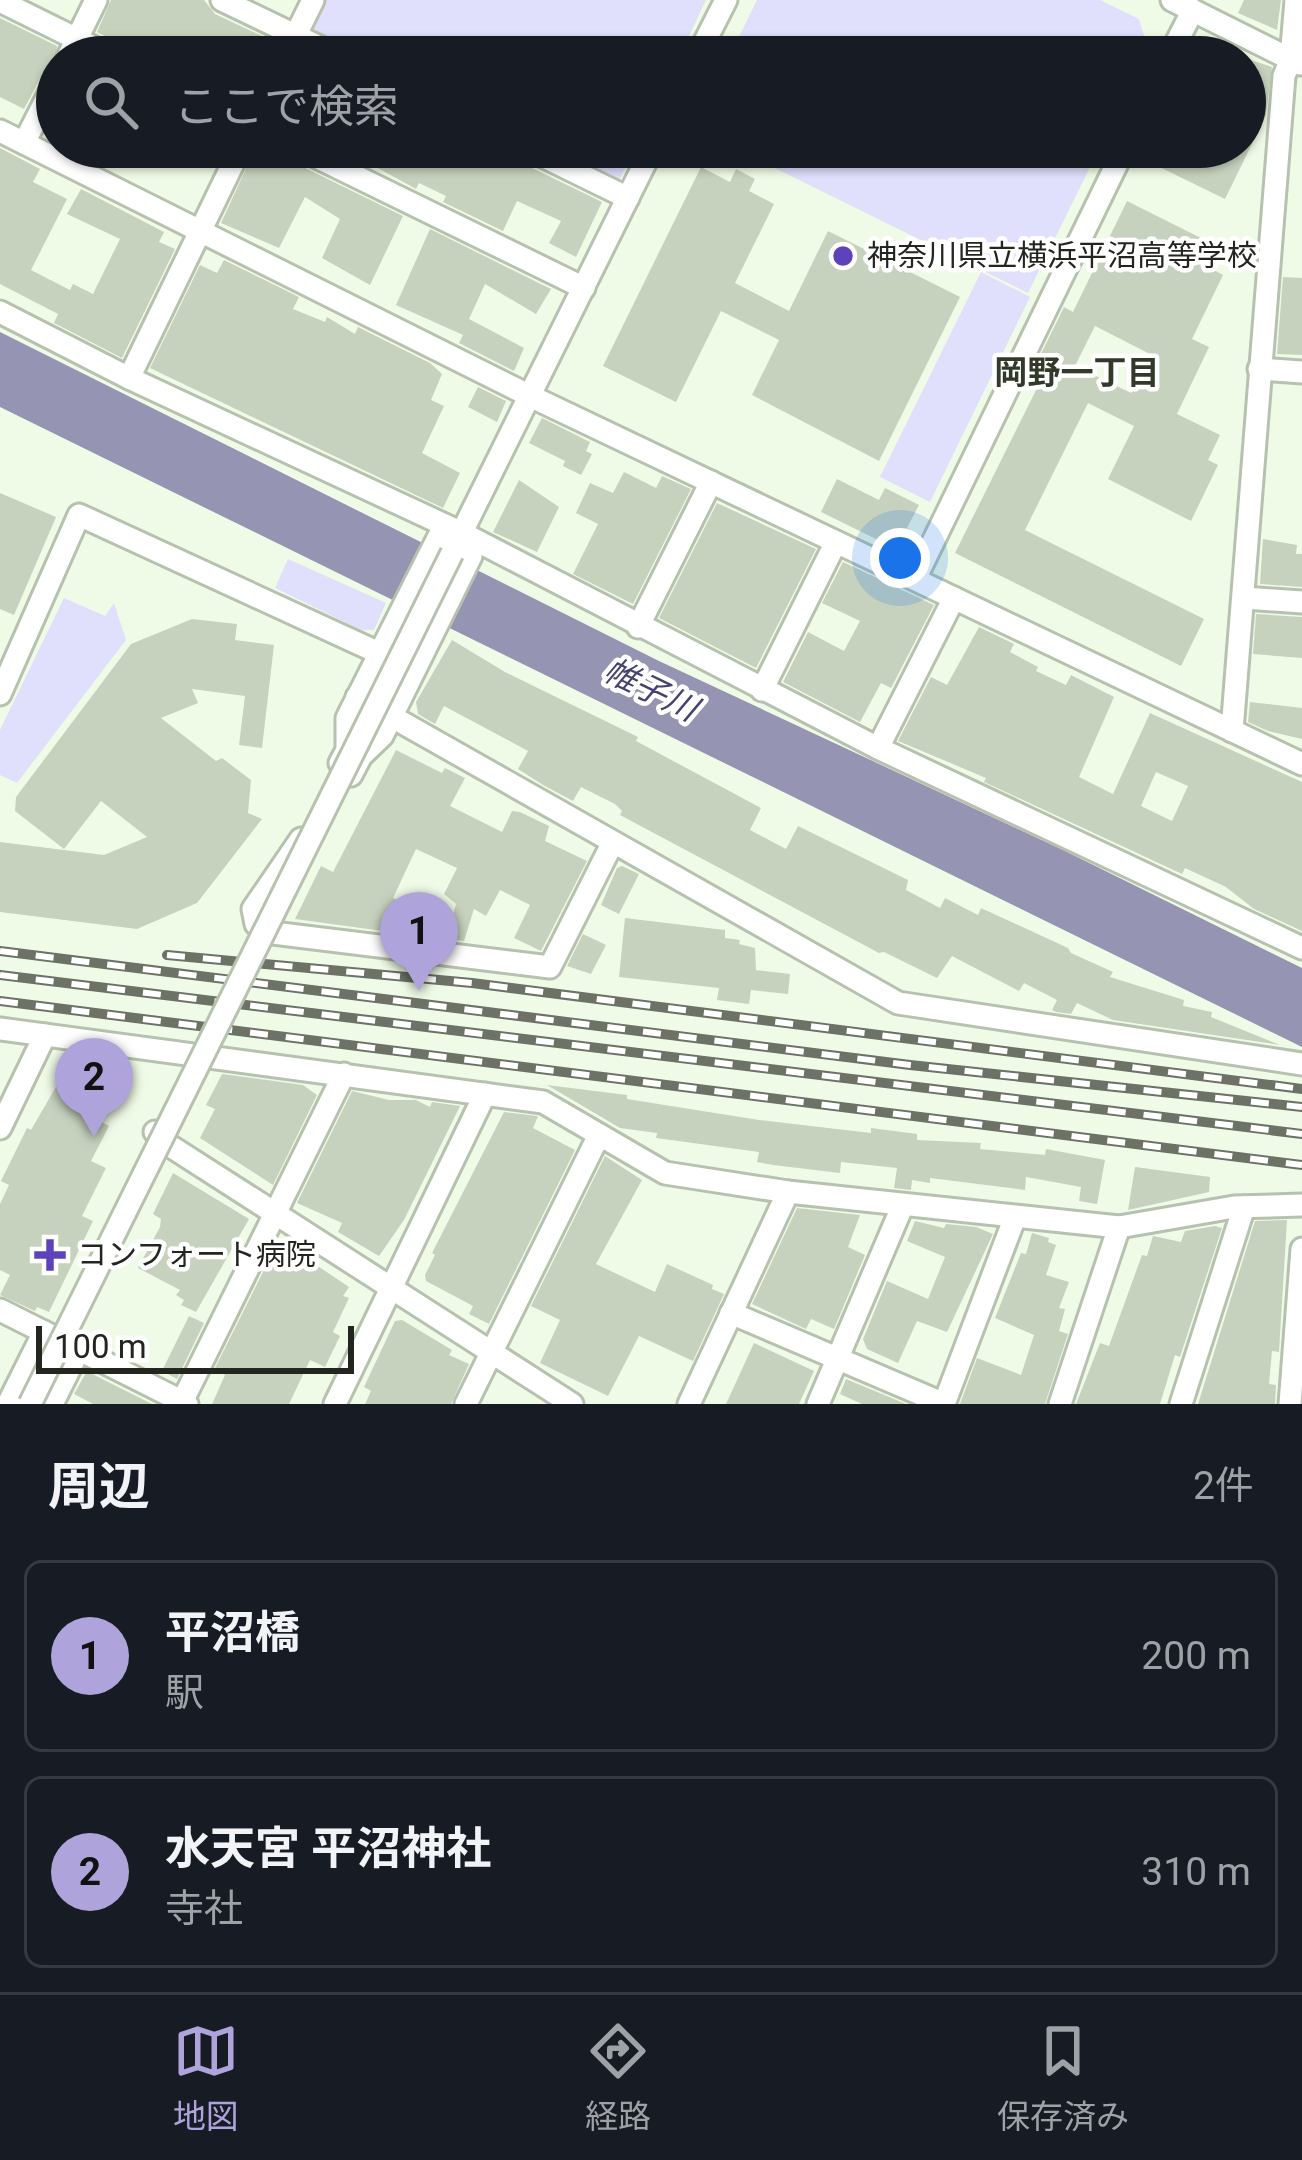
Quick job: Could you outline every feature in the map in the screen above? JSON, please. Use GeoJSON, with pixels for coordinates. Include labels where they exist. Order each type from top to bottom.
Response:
{"type":"FeatureCollection","features":[{"type":"Feature","properties":{"kind":"street"},"geometry":{"type":"LineString","coordinates":[[78,36],[96,0]]}},
{"type":"Feature","properties":{"kind":"street"},"geometry":{"type":"LineString","coordinates":[[222,0],[296,36],[313,0]]}},
{"type":"Feature","properties":{"kind":"street"},"geometry":{"type":"LineString","coordinates":[[708,36],[726,0]]}},
{"type":"Feature","properties":{"kind":"street"},"geometry":{"type":"LineString","coordinates":[[1232,730],[1284,76],[1297,62],[1296,0]]}},
{"type":"Feature","properties":{"kind":"street"},"geometry":{"type":"LineString","coordinates":[[0,2],[53,36]]}},
{"type":"Feature","properties":{"kind":"street"},"geometry":{"type":"LineString","coordinates":[[1174,36],[1182,5],[1245,36]]}},
{"type":"Feature","properties":{"kind":"street"},"geometry":{"type":"LineString","coordinates":[[1266,47],[1297,62]]}},
{"type":"Feature","properties":{"kind":"street"},"geometry":{"type":"LineString","coordinates":[[24,143],[36,119]]}},
{"type":"Feature","properties":{"kind":"street"},"geometry":{"type":"LineString","coordinates":[[0,131],[36,149]]}},
{"type":"Feature","properties":{"kind":"street"},"geometry":{"type":"LineString","coordinates":[[75,168],[530,396],[1302,764]]}},
{"type":"Feature","properties":{"kind":"street"},"geometry":{"type":"LineString","coordinates":[[129,378],[231,168]]}},
{"type":"Feature","properties":{"kind":"street"},"geometry":{"type":"LineString","coordinates":[[339,168],[584,288]]}},
{"type":"Feature","properties":{"kind":"street"},"geometry":{"type":"LineString","coordinates":[[567,168],[628,198]]}},
{"type":"Feature","properties":{"kind":"street"},"geometry":{"type":"LineString","coordinates":[[30,1404],[643,168]]}},
{"type":"Feature","properties":{"kind":"street"},"geometry":{"type":"LineString","coordinates":[[915,579],[1115,168]]}},
{"type":"Feature","properties":{"kind":"street"},"geometry":{"type":"LineString","coordinates":[[0,312],[456,544],[1302,948]]}},
{"type":"Feature","properties":{"kind":"street"},"geometry":{"type":"LineString","coordinates":[[1259,369],[1302,372]]}},
{"type":"Feature","properties":{"kind":"street"},"geometry":{"type":"LineString","coordinates":[[638,627],[711,482]]}},
{"type":"Feature","properties":{"kind":"street"},"geometry":{"type":"LineString","coordinates":[[0,694],[79,515],[379,653]]}},
{"type":"Feature","properties":{"kind":"street"},"geometry":{"type":"LineString","coordinates":[[763,690],[836,542]]}},
{"type":"Feature","properties":{"kind":"street"},"geometry":{"type":"LineString","coordinates":[[456,544],[399,613],[346,718],[347,750],[291,859],[253,909],[256,924],[273,933],[550,968],[612,844]]}},
{"type":"Feature","properties":{"kind":"street"},"geometry":{"type":"LineString","coordinates":[[273,933],[361,756],[380,739],[433,631],[456,544]]}},
{"type":"Feature","properties":{"kind":"street"},"geometry":{"type":"LineString","coordinates":[[878,748],[954,598]]}},
{"type":"Feature","properties":{"kind":"street"},"geometry":{"type":"LineString","coordinates":[[1244,598],[1302,602]]}},
{"type":"Feature","properties":{"kind":"street"},"geometry":{"type":"LineString","coordinates":[[357,697],[898,1003],[1299,1065]]}},
{"type":"Feature","properties":{"kind":"street"},"geometry":{"type":"LineString","coordinates":[[0,1029],[543,1102],[665,1173],[788,1192],[1119,1227],[1244,1207],[1302,1205]]}},
{"type":"Feature","properties":{"kind":"street"},"geometry":{"type":"LineString","coordinates":[[0,1128],[45,1035]]}},
{"type":"Feature","properties":{"kind":"street"},"geometry":{"type":"LineString","coordinates":[[8,1404],[61,1341],[202,1056]]}},
{"type":"Feature","properties":{"kind":"street"},"geometry":{"type":"LineString","coordinates":[[0,1310],[183,1403],[344,1074]]}},
{"type":"Feature","properties":{"kind":"street"},"geometry":{"type":"LineString","coordinates":[[335,1404],[485,1094]]}},
{"type":"Feature","properties":{"kind":"street"},"geometry":{"type":"LineString","coordinates":[[466,1404],[598,1135]]}},
{"type":"Feature","properties":{"kind":"street"},"geometry":{"type":"LineString","coordinates":[[161,1138],[572,1404]]}},
{"type":"Feature","properties":{"kind":"street"},"geometry":{"type":"LineString","coordinates":[[688,1404],[788,1192]]}},
{"type":"Feature","properties":{"kind":"street"},"geometry":{"type":"LineString","coordinates":[[818,1404],[902,1207]]}},
{"type":"Feature","properties":{"kind":"street"},"geometry":{"type":"LineString","coordinates":[[1181,1404],[1244,1207]]}},
{"type":"Feature","properties":{"kind":"street"},"geometry":{"type":"LineString","coordinates":[[731,1313],[944,1404],[1015,1217]]}},
{"type":"Feature","properties":{"kind":"street"},"geometry":{"type":"LineString","coordinates":[[1060,1404],[1119,1227]]}},
{"type":"Feature","properties":{"kind":"street"},"geometry":{"type":"LineString","coordinates":[[1290,1404],[1302,1249]]}},
{"type":"Feature","properties":{"kind":"street"},"geometry":{"type":"LineString","coordinates":[[52,1404],[61,1341]]}},
{"type":"Feature","properties":{"kind":"shaded area"},"geometry":{"type":"Polygon","coordinates":[[[322,0],[706,0],[689,36],[306,34],[322,0]]]}},
{"type":"Feature","properties":{"kind":"shaded area"},"geometry":{"type":"Polygon","coordinates":[[[757,0],[1100,0],[1139,19],[1144,36],[739,36],[757,0]]]}},
{"type":"Feature","properties":{"kind":"shaded area"},"geometry":{"type":"Polygon","coordinates":[[[582,168],[625,168],[617,185],[582,168]]]}},
{"type":"Feature","properties":{"kind":"shaded area"},"geometry":{"type":"Polygon","coordinates":[[[775,168],[1090,168],[1028,293],[775,168]]]}},
{"type":"Feature","properties":{"kind":"shaded area"},"geometry":{"type":"Polygon","coordinates":[[[981,272],[1030,297],[930,502],[880,477],[981,272]]]}},
{"type":"Feature","properties":{"kind":"shaded area"},"geometry":{"type":"Polygon","coordinates":[[[288,559],[386,603],[374,630],[361,630],[275,588],[288,559]]]}},
{"type":"Feature","properties":{"kind":"shaded area"},"geometry":{"type":"Polygon","coordinates":[[[64,598],[105,616],[114,603],[126,640],[17,783],[0,775],[0,730],[64,598]]]}},
{"type":"Feature","properties":{"kind":"water","name":"帷子川"},"geometry":{"type":"Polygon","coordinates":[[[0,332],[659,661],[1302,968],[1302,1047],[0,407],[0,332]]]}},
{"type":"Feature","properties":{"kind":"building"},"geometry":{"type":"Polygon","coordinates":[[[111,0],[204,0],[215,14],[262,36],[105,36],[97,32],[111,0]]]}},
{"type":"Feature","properties":{"kind":"building"},"geometry":{"type":"Polygon","coordinates":[[[1244,0],[1281,0],[1277,30],[1238,13],[1244,0]]]}},
{"type":"Feature","properties":{"kind":"building"},"geometry":{"type":"Polygon","coordinates":[[[0,18],[37,36],[36,86],[24,109],[0,97],[0,18]]]}},
{"type":"Feature","properties":{"kind":"building"},"geometry":{"type":"Polygon","coordinates":[[[1266,65],[1272,67],[1266,115],[1266,65]]]}},
{"type":"Feature","properties":{"kind":"building"},"geometry":{"type":"Polygon","coordinates":[[[0,148],[40,169],[33,182],[67,199],[31,270],[70,290],[73,284],[93,294],[120,239],[67,214],[81,189],[164,232],[159,242],[175,249],[122,358],[54,323],[58,314],[0,284],[0,148]]]}},
{"type":"Feature","properties":{"kind":"building"},"geometry":{"type":"Polygon","coordinates":[[[246,168],[305,168],[403,216],[370,285],[322,258],[340,219],[305,197],[279,248],[221,223],[246,168]]]}},
{"type":"Feature","properties":{"kind":"building"},"geometry":{"type":"Polygon","coordinates":[[[378,168],[532,168],[602,202],[576,257],[549,243],[561,221],[517,201],[503,231],[443,202],[446,196],[419,183],[416,189],[378,168]]]}},
{"type":"Feature","properties":{"kind":"building"},"geometry":{"type":"Polygon","coordinates":[[[701,168],[730,182],[736,169],[755,179],[749,191],[774,204],[735,283],[789,311],[828,231],[960,297],[879,461],[752,395],[779,340],[721,311],[676,402],[603,366],[701,168]]]}},
{"type":"Feature","properties":{"kind":"building"},"geometry":{"type":"Polygon","coordinates":[[[1162,168],[1240,168],[1225,199],[1162,168]]]}},
{"type":"Feature","properties":{"kind":"building"},"geometry":{"type":"Polygon","coordinates":[[[1127,201],[1225,250],[1214,270],[1223,275],[1192,339],[1209,347],[1177,414],[1220,435],[1208,460],[1218,465],[1191,521],[1108,479],[1134,426],[1088,403],[1025,530],[1204,619],[1181,666],[955,553],[1041,380],[1031,375],[1036,364],[1064,307],[1073,312],[1127,201]],[[1095,326],[1075,366],[1131,393],[1150,354],[1095,326]]]}},
{"type":"Feature","properties":{"kind":"building"},"geometry":{"type":"Polygon","coordinates":[[[430,229],[551,289],[536,314],[485,284],[469,319],[524,348],[514,371],[459,343],[463,335],[396,305],[430,229]]]}},
{"type":"Feature","properties":{"kind":"building"},"geometry":{"type":"Polygon","coordinates":[[[224,260],[299,297],[293,309],[325,322],[327,317],[355,334],[358,327],[430,363],[442,374],[431,400],[444,406],[422,453],[460,473],[443,508],[150,368],[200,265],[217,273],[224,260]]]}},
{"type":"Feature","properties":{"kind":"building"},"geometry":{"type":"Polygon","coordinates":[[[1283,277],[1302,278],[1302,355],[1277,354],[1283,277]]]}},
{"type":"Feature","properties":{"kind":"building"},"geometry":{"type":"Polygon","coordinates":[[[478,387],[506,401],[497,422],[468,407],[478,387]]]}},
{"type":"Feature","properties":{"kind":"building"},"geometry":{"type":"Polygon","coordinates":[[[542,418],[590,442],[586,451],[592,454],[581,475],[529,443],[542,418]]]}},
{"type":"Feature","properties":{"kind":"building"},"geometry":{"type":"Polygon","coordinates":[[[624,472],[656,488],[662,476],[691,489],[633,604],[573,574],[598,524],[576,513],[590,483],[613,493],[624,472]]]}},
{"type":"Feature","properties":{"kind":"building"},"geometry":{"type":"Polygon","coordinates":[[[837,479],[879,500],[885,488],[919,505],[907,528],[920,535],[908,559],[821,512],[837,479]]]}},
{"type":"Feature","properties":{"kind":"building"},"geometry":{"type":"Polygon","coordinates":[[[519,480],[559,507],[537,552],[493,532],[519,480]]]}},
{"type":"Feature","properties":{"kind":"building"},"geometry":{"type":"Polygon","coordinates":[[[0,493],[56,517],[14,615],[0,609],[0,493]]]}},
{"type":"Feature","properties":{"kind":"building"},"geometry":{"type":"Polygon","coordinates":[[[717,503],[816,549],[756,668],[659,618],[717,503]]]}},
{"type":"Feature","properties":{"kind":"building"},"geometry":{"type":"Polygon","coordinates":[[[1263,539],[1297,545],[1296,554],[1302,554],[1302,587],[1260,584],[1263,539]]]}},
{"type":"Feature","properties":{"kind":"building"},"geometry":{"type":"Polygon","coordinates":[[[843,562],[934,605],[891,688],[881,683],[860,722],[783,682],[808,632],[844,651],[860,621],[822,603],[843,562]]]}},
{"type":"Feature","properties":{"kind":"building"},"geometry":{"type":"Polygon","coordinates":[[[1256,614],[1302,617],[1302,658],[1253,654],[1256,614]]]}},
{"type":"Feature","properties":{"kind":"building"},"geometry":{"type":"Polygon","coordinates":[[[192,619],[237,624],[235,640],[274,645],[262,748],[239,745],[245,696],[192,689],[198,703],[161,718],[216,761],[222,758],[251,780],[248,813],[262,819],[197,903],[137,929],[0,912],[0,842],[104,855],[147,837],[101,801],[64,849],[15,811],[16,797],[131,644],[192,619]]]}},
{"type":"Feature","properties":{"kind":"building"},"geometry":{"type":"Polygon","coordinates":[[[979,627],[1014,644],[1010,652],[1038,667],[1036,671],[1066,685],[1071,675],[1114,697],[1079,777],[1113,794],[1150,713],[1302,782],[1302,931],[1254,909],[1226,887],[1185,868],[1182,874],[984,782],[986,778],[898,741],[931,677],[947,685],[979,627]],[[1156,772],[1141,806],[1172,821],[1188,786],[1156,772]]]}},
{"type":"Feature","properties":{"kind":"building"},"geometry":{"type":"Polygon","coordinates":[[[452,640],[505,672],[638,737],[636,741],[761,808],[750,830],[786,849],[798,826],[908,880],[906,890],[940,908],[945,898],[978,915],[981,908],[1113,972],[1110,977],[1184,1000],[1183,1006],[1212,1012],[1211,1017],[1280,1045],[1113,1020],[1077,1003],[1071,1014],[1056,1012],[1052,1010],[1057,1000],[1024,983],[1019,991],[952,956],[937,978],[879,953],[620,815],[615,804],[581,787],[573,801],[543,785],[518,769],[528,751],[444,706],[435,724],[418,714],[416,702],[452,640]]]}},
{"type":"Feature","properties":{"kind":"building"},"geometry":{"type":"Polygon","coordinates":[[[1250,702],[1302,708],[1302,739],[1248,722],[1250,702]]]}},
{"type":"Feature","properties":{"kind":"building"},"geometry":{"type":"Polygon","coordinates":[[[396,750],[442,773],[445,768],[465,778],[450,806],[502,832],[512,811],[520,812],[549,826],[545,841],[587,861],[541,951],[514,938],[530,905],[500,890],[486,916],[474,909],[464,941],[446,939],[456,904],[444,894],[457,868],[416,849],[393,898],[403,903],[390,932],[295,919],[321,866],[333,872],[396,750]]]}},
{"type":"Feature","properties":{"kind":"building"},"geometry":{"type":"Polygon","coordinates":[[[622,866],[639,874],[619,914],[601,905],[622,866]]]}},
{"type":"Feature","properties":{"kind":"building"},"geometry":{"type":"Polygon","coordinates":[[[625,918],[725,930],[725,938],[755,948],[756,970],[790,974],[788,994],[751,990],[749,1004],[717,1000],[719,988],[619,977],[625,918]]]}},
{"type":"Feature","properties":{"kind":"building"},"geometry":{"type":"Polygon","coordinates":[[[583,934],[606,945],[591,974],[567,966],[583,934]]]}},
{"type":"Feature","properties":{"kind":"building"},"geometry":{"type":"Polygon","coordinates":[[[68,1066],[88,1077],[73,1106],[109,1126],[91,1161],[106,1168],[82,1216],[93,1221],[49,1312],[37,1307],[35,1311],[0,1295],[10,1275],[0,1270],[0,1204],[9,1185],[1,1181],[27,1128],[31,1130],[68,1066]]]}},
{"type":"Feature","properties":{"kind":"building"},"geometry":{"type":"Polygon","coordinates":[[[222,1074],[303,1085],[317,1095],[273,1185],[200,1138],[215,1109],[206,1105],[222,1074]]]}},
{"type":"Feature","properties":{"kind":"building"},"geometry":{"type":"Polygon","coordinates":[[[547,1085],[759,1120],[871,1133],[871,1128],[917,1134],[917,1140],[981,1143],[980,1149],[1045,1155],[1046,1149],[1105,1160],[1097,1204],[1079,1201],[1081,1187],[1026,1177],[1025,1190],[930,1178],[930,1183],[912,1180],[911,1190],[894,1188],[897,1168],[841,1162],[840,1173],[773,1165],[757,1162],[759,1152],[656,1138],[657,1133],[620,1128],[547,1085]]]}},
{"type":"Feature","properties":{"kind":"building"},"geometry":{"type":"Polygon","coordinates":[[[352,1091],[389,1100],[416,1100],[430,1107],[432,1102],[460,1106],[404,1220],[379,1256],[338,1232],[342,1223],[297,1203],[352,1091]]]}},
{"type":"Feature","properties":{"kind":"building"},"geometry":{"type":"Polygon","coordinates":[[[504,1112],[538,1116],[533,1128],[575,1150],[489,1324],[469,1314],[473,1306],[426,1281],[425,1275],[504,1112]]]}},
{"type":"Feature","properties":{"kind":"building"},"geometry":{"type":"Polygon","coordinates":[[[605,1156],[642,1180],[596,1264],[655,1292],[667,1264],[724,1294],[693,1361],[639,1336],[608,1396],[540,1363],[560,1320],[531,1306],[605,1156]]]}},
{"type":"Feature","properties":{"kind":"building"},"geometry":{"type":"Polygon","coordinates":[[[1135,1167],[1210,1177],[1209,1192],[1128,1210],[1135,1167]]]}},
{"type":"Feature","properties":{"kind":"building"},"geometry":{"type":"Polygon","coordinates":[[[173,1173],[249,1219],[196,1312],[181,1305],[184,1300],[176,1295],[180,1290],[138,1268],[160,1227],[161,1219],[153,1214],[173,1173]]]}},
{"type":"Feature","properties":{"kind":"building"},"geometry":{"type":"Polygon","coordinates":[[[797,1208],[860,1215],[848,1247],[865,1255],[834,1329],[811,1319],[806,1329],[752,1304],[797,1208]]]}},
{"type":"Feature","properties":{"kind":"building"},"geometry":{"type":"Polygon","coordinates":[[[1287,1220],[1279,1352],[1272,1351],[1269,1384],[1276,1385],[1275,1404],[1198,1404],[1255,1221],[1287,1220]]]}},
{"type":"Feature","properties":{"kind":"building"},"geometry":{"type":"Polygon","coordinates":[[[915,1221],[944,1228],[946,1224],[976,1227],[993,1234],[947,1332],[917,1321],[898,1363],[867,1349],[863,1339],[887,1281],[928,1299],[945,1257],[907,1241],[915,1221]]]}},
{"type":"Feature","properties":{"kind":"building"},"geometry":{"type":"Polygon","coordinates":[[[1222,1228],[1160,1404],[1076,1404],[1100,1343],[1109,1346],[1153,1236],[1181,1242],[1185,1231],[1222,1228]]]}},
{"type":"Feature","properties":{"kind":"building"},"geometry":{"type":"Polygon","coordinates":[[[1032,1233],[1056,1245],[1046,1275],[1069,1282],[1059,1308],[1065,1309],[1059,1331],[1068,1334],[1045,1404],[960,1404],[977,1358],[1021,1375],[1034,1335],[995,1318],[1032,1233]]]}},
{"type":"Feature","properties":{"kind":"building"},"geometry":{"type":"Polygon","coordinates":[[[279,1240],[349,1287],[343,1296],[349,1298],[333,1332],[340,1336],[325,1367],[310,1360],[289,1404],[212,1404],[225,1375],[214,1370],[279,1240]]]}},
{"type":"Feature","properties":{"kind":"building"},"geometry":{"type":"Polygon","coordinates":[[[189,1316],[204,1323],[177,1379],[162,1371],[189,1316]]]}},
{"type":"Feature","properties":{"kind":"building"},"geometry":{"type":"Polygon","coordinates":[[[402,1320],[469,1364],[451,1404],[365,1404],[371,1391],[364,1387],[395,1321],[402,1320]]]}},
{"type":"Feature","properties":{"kind":"building"},"geometry":{"type":"Polygon","coordinates":[[[754,1343],[814,1371],[799,1404],[726,1404],[754,1343]]]}},
{"type":"Feature","properties":{"kind":"building"},"geometry":{"type":"Polygon","coordinates":[[[87,1371],[152,1404],[93,1404],[74,1394],[87,1371]]]}},
{"type":"Feature","properties":{"kind":"building"},"geometry":{"type":"Polygon","coordinates":[[[846,1379],[906,1404],[862,1404],[840,1394],[846,1379]]]}},
{"type":"Feature","properties":{"kind":"railway"},"geometry":{"type":"LineString","coordinates":[[0,951],[910,1065],[1302,1107]]}},
{"type":"Feature","properties":{"kind":"railway"},"geometry":{"type":"LineString","coordinates":[[167,955],[472,983],[1302,1089]]}},
{"type":"Feature","properties":{"kind":"railway"},"geometry":{"type":"LineString","coordinates":[[0,975],[1302,1134]]}},
{"type":"Feature","properties":{"kind":"railway"},"geometry":{"type":"LineString","coordinates":[[0,1001],[1302,1165]]}},
{"type":"Feature","properties":{"kind":"place","name":"神奈川県立横浜平沼高等学校"},"geometry":{"type":"Point","coordinates":[843,256]}},
{"type":"Feature","properties":{"kind":"place","name":"平沼橋"},"geometry":{"type":"Point","coordinates":[419,991]}},
{"type":"Feature","properties":{"kind":"place","name":"水天宮 平沼神社"},"geometry":{"type":"Point","coordinates":[94,1137]}},
{"type":"Feature","properties":{"kind":"place","name":"コンフォート病院"},"geometry":{"type":"Point","coordinates":[50,1255]}},
{"type":"Feature","properties":{"kind":"district","name":"岡野一丁目"},"geometry":{"type":"Point","coordinates":[1077,372]}}]}
